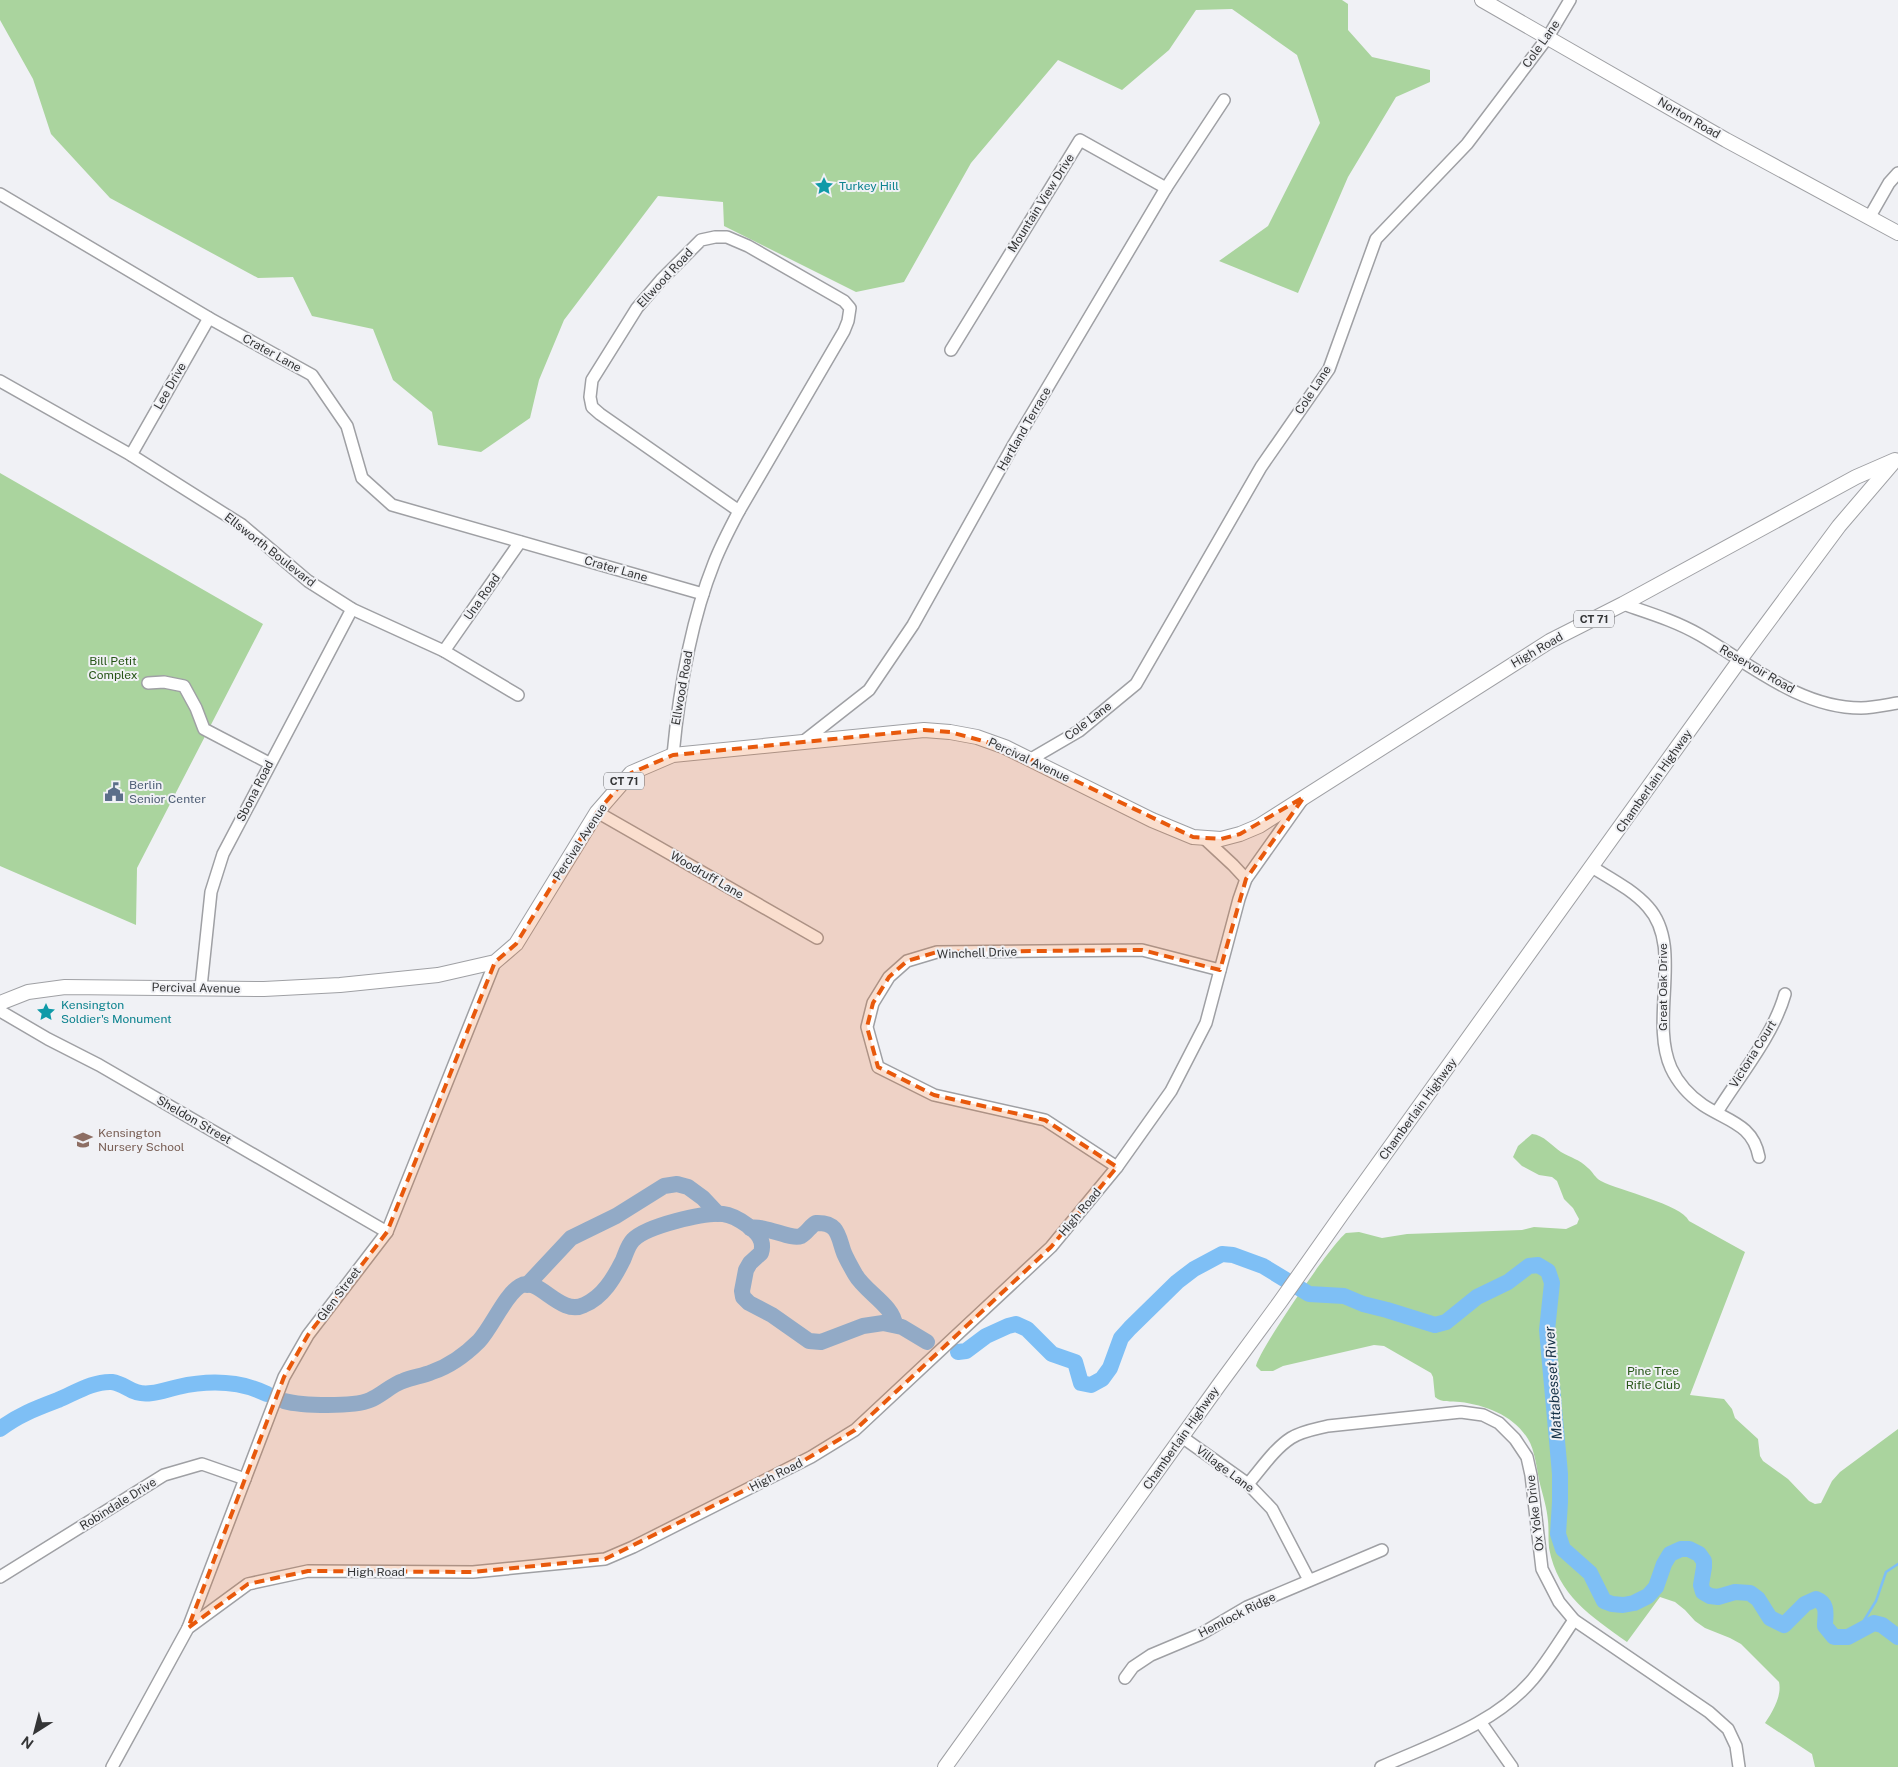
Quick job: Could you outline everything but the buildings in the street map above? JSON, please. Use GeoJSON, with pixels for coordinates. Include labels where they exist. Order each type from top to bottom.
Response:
{"type":"FeatureCollection","features":[{"type":"Feature","properties":{"kind":"main road","name":"Norton Road"},"geometry":{"type":"LineString","coordinates":[[1482,0],[1726,140],[1898,233]]}},
{"type":"Feature","properties":{"kind":"main road","name":"High Road"},"geometry":{"type":"LineString","coordinates":[[1304,797],[1550,641],[1623,604],[1856,477],[1897,459]]}},
{"type":"Feature","properties":{"kind":"main road","name":"Chamberlain Highway"},"geometry":{"type":"LineString","coordinates":[[945,1767],[1739,661],[1838,526],[1897,459]]}},
{"type":"Feature","properties":{"kind":"main road","name":"Percival Avenue"},"geometry":{"type":"LineString","coordinates":[[0,1003],[28,992],[65,987],[264,989],[340,985],[438,976],[495,962],[516,944],[597,812],[631,773],[673,755],[924,730],[950,732],[977,737],[1031,759],[1152,820],[1193,837],[1205,839],[1240,834],[1259,826],[1304,797]]}},
{"type":"Feature","properties":{"kind":"street","name":"Cole Lane"},"geometry":{"type":"LineString","coordinates":[[1031,759],[1079,731],[1136,684],[1261,467],[1329,368],[1376,239],[1467,144],[1548,37],[1570,0]]}},
{"type":"Feature","properties":{"kind":"street","name":"Hartland Terrace"},"geometry":{"type":"LineString","coordinates":[[804,741],[869,690],[913,625],[1014,444],[1166,188],[1224,100]]}},
{"type":"Feature","properties":{"kind":"street","name":"Mountain View Drive"},"geometry":{"type":"LineString","coordinates":[[951,350],[1080,140],[1166,188]]}},
{"type":"Feature","properties":{"kind":"street"},"geometry":{"type":"LineString","coordinates":[[1869,218],[1889,183],[1898,173]]}},
{"type":"Feature","properties":{"kind":"street","name":"Crater Lane"},"geometry":{"type":"LineString","coordinates":[[0,194],[209,318],[312,375],[347,426],[362,478],[392,505],[703,594]]}},
{"type":"Feature","properties":{"kind":"street","name":"Ellwood Road"},"geometry":{"type":"LineString","coordinates":[[673,755],[689,650],[703,594],[714,562],[739,511],[844,331],[850,308],[844,301],[748,246],[727,237],[715,237],[701,240],[637,308],[592,380],[590,397],[592,407],[600,414],[739,511]]}},
{"type":"Feature","properties":{"kind":"street","name":"Lee Drive"},"geometry":{"type":"LineString","coordinates":[[131,455],[209,318]]}},
{"type":"Feature","properties":{"kind":"street","name":"Ellsworth Boulevard"},"geometry":{"type":"LineString","coordinates":[[0,381],[131,455],[242,525],[308,581],[352,609],[444,652],[518,695]]}},
{"type":"Feature","properties":{"kind":"street","name":"Una Road"},"geometry":{"type":"LineString","coordinates":[[444,652],[520,542]]}},
{"type":"Feature","properties":{"kind":"street","name":"Reservoir Road"},"geometry":{"type":"LineString","coordinates":[[1623,604],[1674,621],[1701,635],[1739,661],[1802,695],[1823,703],[1862,708],[1898,702]]}},
{"type":"Feature","properties":{"kind":"street","name":"Sbona Road"},"geometry":{"type":"LineString","coordinates":[[202,987],[211,892],[223,854],[269,763],[352,609]]}},
{"type":"Feature","properties":{"kind":"street"},"geometry":{"type":"LineString","coordinates":[[148,683],[164,682],[184,686],[196,708],[204,729],[269,763]]}},
{"type":"Feature","properties":{"kind":"street","name":"High Road"},"geometry":{"type":"LineString","coordinates":[[112,1767],[188,1628],[248,1584],[308,1571],[473,1572],[605,1559],[633,1547],[804,1461],[855,1430],[1051,1247],[1117,1167],[1171,1091],[1206,1023],[1246,879],[1304,797]]}},
{"type":"Feature","properties":{"kind":"street","name":"Woodruff Lane"},"geometry":{"type":"LineString","coordinates":[[597,812],[817,938]]}},
{"type":"Feature","properties":{"kind":"street"},"geometry":{"type":"LineString","coordinates":[[1205,839],[1234,865],[1246,879]]}},
{"type":"Feature","properties":{"kind":"street","name":"Great Oak Drive"},"geometry":{"type":"LineString","coordinates":[[1592,867],[1640,900],[1656,918],[1661,928],[1665,959],[1663,1044],[1673,1071],[1686,1090],[1704,1106],[1717,1112],[1747,1132],[1754,1141],[1759,1157]]}},
{"type":"Feature","properties":{"kind":"street","name":"Winchell Drive"},"geometry":{"type":"LineString","coordinates":[[1117,1167],[1044,1120],[934,1095],[878,1067],[867,1027],[874,1003],[889,977],[907,961],[937,952],[1142,950],[1220,970]]}},
{"type":"Feature","properties":{"kind":"street","name":"Glen Street"},"geometry":{"type":"LineString","coordinates":[[188,1628],[274,1403],[295,1357],[313,1328],[387,1232],[495,962]]}},
{"type":"Feature","properties":{"kind":"street","name":"Victoria Court"},"geometry":{"type":"LineString","coordinates":[[1717,1112],[1772,1026],[1780,1011],[1785,994]]}},
{"type":"Feature","properties":{"kind":"street","name":"Sheldon Street"},"geometry":{"type":"LineString","coordinates":[[0,1010],[48,1039],[99,1065],[387,1232]]}},
{"type":"Feature","properties":{"kind":"street","name":"Ox Yoke Drive"},"geometry":{"type":"LineString","coordinates":[[1248,1484],[1291,1438],[1306,1431],[1328,1426],[1461,1412],[1483,1415],[1499,1424],[1515,1439],[1527,1457],[1531,1475],[1542,1569],[1559,1602],[1574,1620],[1709,1712],[1722,1723],[1728,1729],[1736,1746],[1739,1767]]}},
{"type":"Feature","properties":{"kind":"street","name":"Village Lane"},"geometry":{"type":"LineString","coordinates":[[1182,1438],[1248,1484],[1272,1509],[1309,1580]]}},
{"type":"Feature","properties":{"kind":"street","name":"Robindale Drive"},"geometry":{"type":"LineString","coordinates":[[0,1577],[164,1475],[202,1464],[245,1479]]}},
{"type":"Feature","properties":{"kind":"street","name":"Hemlock Ridge"},"geometry":{"type":"LineString","coordinates":[[1125,1678],[1133,1667],[1151,1655],[1201,1634],[1247,1607],[1382,1550]]}},
{"type":"Feature","properties":{"kind":"street"},"geometry":{"type":"LineString","coordinates":[[1381,1767],[1481,1723],[1518,1694],[1533,1679],[1574,1620]]}},
{"type":"Feature","properties":{"kind":"street"},"geometry":{"type":"LineString","coordinates":[[1481,1723],[1512,1767]]}},
{"type":"Feature","properties":{"kind":"highlighted area"},"geometry":{"type":"Polygon","coordinates":[[[924,730],[950,732],[1005,747],[1193,837],[1221,839],[1240,834],[1304,797],[1246,879],[1220,970],[1142,950],[937,952],[907,961],[889,977],[873,1003],[867,1027],[878,1067],[934,1095],[1045,1120],[1117,1167],[1051,1247],[855,1430],[798,1464],[605,1559],[473,1572],[308,1571],[248,1584],[188,1628],[284,1377],[308,1335],[387,1232],[495,962],[516,944],[597,812],[631,773],[673,755],[924,730]]]}},
{"type":"Feature","properties":{"kind":"green space"},"geometry":{"type":"Polygon","coordinates":[[[0,0],[1342,0],[1348,4],[1348,30],[1372,57],[1430,70],[1430,82],[1396,97],[1348,177],[1298,293],[1219,261],[1268,226],[1320,123],[1297,55],[1232,9],[1196,10],[1169,50],[1122,90],[1058,60],[971,163],[904,282],[856,292],[724,226],[723,202],[658,196],[564,320],[539,380],[530,418],[481,452],[438,445],[432,412],[393,380],[373,329],[312,316],[293,277],[258,278],[110,198],[51,134],[33,79],[0,20],[0,0]]]}},
{"type":"Feature","properties":{"kind":"green space","name":"Bill Petit Complex"},"geometry":{"type":"Polygon","coordinates":[[[0,473],[263,624],[137,868],[136,925],[0,866],[0,473]]]}},
{"type":"Feature","properties":{"kind":"green space","name":"Pine Tree Rifle Club"},"geometry":{"type":"Polygon","coordinates":[[[1532,1134],[1544,1139],[1561,1152],[1581,1163],[1601,1181],[1675,1209],[1689,1221],[1745,1252],[1690,1395],[1724,1399],[1732,1409],[1735,1418],[1758,1439],[1760,1456],[1763,1461],[1788,1479],[1809,1501],[1815,1504],[1821,1503],[1832,1481],[1840,1472],[1898,1429],[1898,1767],[1815,1767],[1812,1754],[1765,1723],[1778,1698],[1779,1682],[1741,1644],[1705,1628],[1675,1602],[1660,1597],[1627,1642],[1589,1613],[1568,1592],[1553,1565],[1549,1548],[1547,1511],[1532,1449],[1522,1431],[1507,1418],[1480,1406],[1438,1399],[1435,1397],[1431,1373],[1384,1346],[1374,1345],[1283,1366],[1273,1371],[1261,1371],[1256,1366],[1269,1340],[1297,1297],[1326,1256],[1346,1233],[1359,1232],[1382,1238],[1407,1234],[1522,1230],[1534,1227],[1566,1229],[1577,1224],[1579,1219],[1573,1208],[1564,1199],[1557,1181],[1552,1177],[1539,1175],[1522,1166],[1513,1157],[1518,1146],[1532,1134]]]}},
{"type":"Feature","properties":{"kind":"waterway","name":"Mattabesset River"},"geometry":{"type":"LineString","coordinates":[[527,1285],[571,1238],[616,1216],[664,1186],[677,1184],[688,1187],[703,1198],[718,1214]]}},
{"type":"Feature","properties":{"kind":"waterway","name":"Mattabesset River"},"geometry":{"type":"LineString","coordinates":[[284,1401],[328,1405],[362,1402],[370,1400],[390,1387],[410,1378],[439,1369],[463,1355],[479,1341],[509,1296],[520,1286],[527,1284],[534,1286],[566,1306],[575,1307],[591,1302],[612,1280],[633,1240],[662,1225],[703,1215],[723,1214],[739,1220],[754,1230],[761,1240],[762,1248],[761,1253],[750,1263],[746,1270],[742,1291],[743,1297],[749,1303],[772,1315],[809,1341],[821,1342],[863,1326],[883,1323],[902,1327],[927,1342]]}},
{"type":"Feature","properties":{"kind":"waterway","name":"Mattabesset River"},"geometry":{"type":"LineString","coordinates":[[750,1228],[797,1237],[803,1235],[816,1223],[829,1225],[839,1236],[844,1253],[855,1274],[889,1311],[895,1325]]}},
{"type":"Feature","properties":{"kind":"waterway","name":"Mattabesset River"},"geometry":{"type":"LineString","coordinates":[[958,1352],[966,1351],[986,1336],[1016,1324],[1027,1329],[1052,1354],[1075,1362],[1081,1383],[1091,1385],[1102,1379],[1110,1368],[1121,1338],[1130,1328],[1177,1282],[1194,1269],[1222,1254],[1233,1255],[1263,1266],[1309,1294],[1344,1296],[1363,1304],[1435,1325],[1446,1322],[1477,1297],[1508,1282],[1529,1266],[1538,1265],[1548,1271],[1552,1283],[1547,1330],[1560,1474],[1558,1534],[1563,1549],[1590,1573],[1604,1601],[1623,1605],[1634,1603],[1648,1596],[1656,1587],[1664,1564],[1670,1554],[1681,1549],[1689,1549],[1699,1554],[1704,1561],[1701,1585],[1703,1592],[1710,1596],[1718,1597],[1735,1592],[1750,1593],[1758,1599],[1770,1618],[1784,1625],[1805,1604],[1816,1599],[1825,1607],[1825,1626],[1834,1637],[1848,1637],[1874,1623],[1882,1625],[1898,1637]]}},
{"type":"Feature","properties":{"kind":"waterway","name":"Mattabesset River"},"geometry":{"type":"LineString","coordinates":[[0,1429],[28,1412],[84,1388],[105,1382],[117,1383],[139,1393],[155,1393],[212,1382],[245,1386],[267,1394]]}},
{"type":"Feature","properties":{"kind":"waterway"},"geometry":{"type":"LineString","coordinates":[[1855,1635],[1876,1601],[1886,1572],[1898,1564]]}},
{"type":"Feature","properties":{"kind":"place","name":"Turkey Hill"},"geometry":{"type":"Point","coordinates":[824,186]}},
{"type":"Feature","properties":{"kind":"place","name":"Berlin Senior Center"},"geometry":{"type":"Point","coordinates":[114,792]}},
{"type":"Feature","properties":{"kind":"place","name":"Kensington Soldier's Monument"},"geometry":{"type":"Point","coordinates":[46,1012]}},
{"type":"Feature","properties":{"kind":"place","name":"Kensington Nursery School"},"geometry":{"type":"Point","coordinates":[83,1140]}}]}
